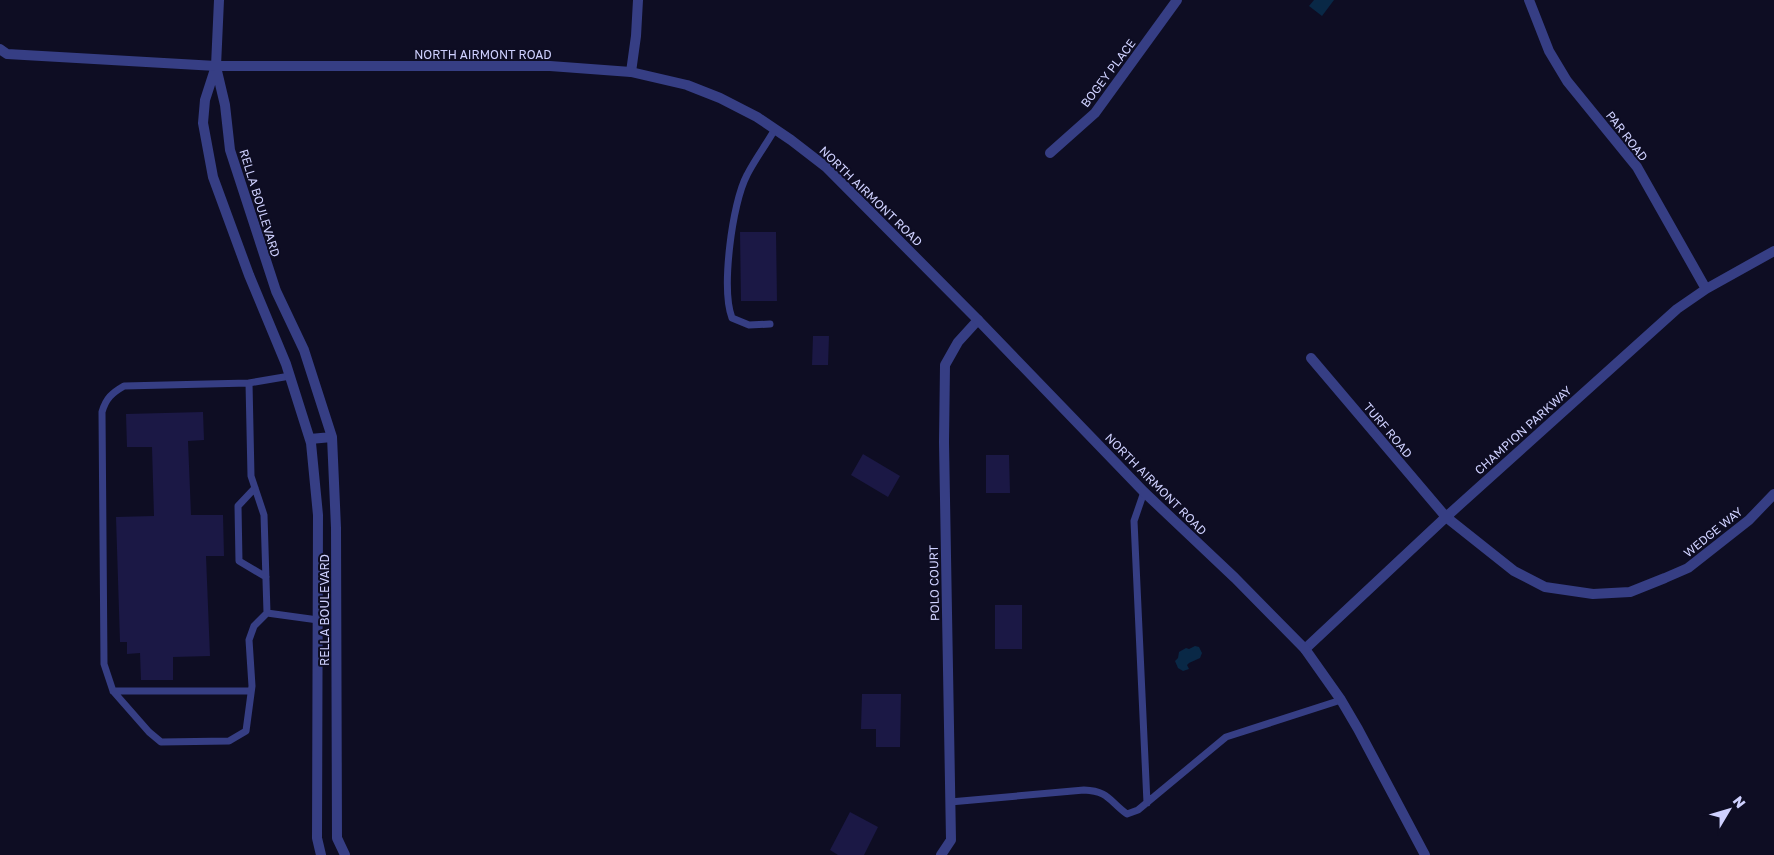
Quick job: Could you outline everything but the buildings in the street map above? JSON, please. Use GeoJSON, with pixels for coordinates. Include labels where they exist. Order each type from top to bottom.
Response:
{"type":"FeatureCollection","features":[{"type":"Feature","properties":{"kind":"street"},"geometry":{"type":"LineString","coordinates":[[216,66],[219,0]]}},
{"type":"Feature","properties":{"kind":"street"},"geometry":{"type":"LineString","coordinates":[[631,72],[638,0]]}},
{"type":"Feature","properties":{"kind":"street","name":"BOGEY PLACE"},"geometry":{"type":"LineString","coordinates":[[1050,154],[1095,113],[1177,0]]}},
{"type":"Feature","properties":{"kind":"street","name":"PAR ROAD"},"geometry":{"type":"LineString","coordinates":[[1529,0],[1549,51],[1567,81],[1637,167],[1706,289]]}},
{"type":"Feature","properties":{"kind":"street","name":"NORTH AIRMONT ROAD"},"geometry":{"type":"LineString","coordinates":[[2,54],[216,66],[550,66],[631,72],[687,85],[720,98],[775,129],[826,167],[978,320],[1144,492],[1262,604],[1305,649],[1341,700],[1358,729],[1424,855]]}},
{"type":"Feature","properties":{"kind":"street","name":"RELLA BOULEVARD"},"geometry":{"type":"LineString","coordinates":[[216,66],[225,105],[230,150],[276,291],[304,350],[332,437],[336,528],[337,838],[345,855]]}},
{"type":"Feature","properties":{"kind":"street","name":"RELLA BOULEVARD"},"geometry":{"type":"LineString","coordinates":[[216,66],[205,100],[203,123],[213,177],[290,376],[310,439],[318,515],[317,838],[321,855]]}},
{"type":"Feature","properties":{"kind":"street","name":"CHAMPION PARKWAY"},"geometry":{"type":"LineString","coordinates":[[1305,649],[1446,517],[1676,309],[1706,289],[1774,251]]}},
{"type":"Feature","properties":{"kind":"street"},"geometry":{"type":"LineString","coordinates":[[259,299],[276,291]]}},
{"type":"Feature","properties":{"kind":"street","name":"POLO COURT"},"geometry":{"type":"LineString","coordinates":[[941,855],[951,840],[944,442],[945,365],[958,342],[978,320]]}},
{"type":"Feature","properties":{"kind":"street","name":"TURF ROAD"},"geometry":{"type":"LineString","coordinates":[[1311,358],[1446,517]]}},
{"type":"Feature","properties":{"kind":"street"},"geometry":{"type":"LineString","coordinates":[[310,439],[332,437]]}},
{"type":"Feature","properties":{"kind":"street","name":"WEDGE WAY"},"geometry":{"type":"LineString","coordinates":[[1446,517],[1514,571],[1545,587],[1593,594],[1630,592],[1688,568],[1749,520],[1774,494]]}},
{"type":"Feature","properties":{"kind":"street"},"geometry":{"type":"LineString","coordinates":[[317,692],[337,693]]}},
{"type":"Feature","properties":{"kind":"lane"},"geometry":{"type":"LineString","coordinates":[[770,324],[749,325],[732,318],[728,294],[729,251],[733,217],[746,176],[775,129]]}},
{"type":"Feature","properties":{"kind":"lane"},"geometry":{"type":"LineString","coordinates":[[249,383],[251,476],[264,515],[267,613],[254,626],[249,640],[251,691],[246,731],[229,741],[161,742],[149,732],[113,691],[104,664],[102,412],[104,403],[111,393],[124,386],[249,383],[290,376]]}},
{"type":"Feature","properties":{"kind":"lane"},"geometry":{"type":"LineString","coordinates":[[255,488],[238,506],[239,561],[266,578]]}},
{"type":"Feature","properties":{"kind":"lane"},"geometry":{"type":"LineString","coordinates":[[1144,492],[1134,521],[1147,803]]}},
{"type":"Feature","properties":{"kind":"lane"},"geometry":{"type":"LineString","coordinates":[[267,613],[318,620]]}},
{"type":"Feature","properties":{"kind":"lane"},"geometry":{"type":"LineString","coordinates":[[113,691],[251,691]]}},
{"type":"Feature","properties":{"kind":"lane"},"geometry":{"type":"LineString","coordinates":[[950,802],[1096,790],[1105,794],[1127,814],[1138,810],[1226,737],[1341,700]]}},
{"type":"Feature","properties":{"kind":"water"},"geometry":{"type":"Polygon","coordinates":[[[1314,0],[1334,0],[1322,16],[1309,6],[1314,0]]]}},
{"type":"Feature","properties":{"kind":"water"},"geometry":{"type":"Polygon","coordinates":[[[1195,646],[1199,647],[1202,653],[1200,658],[1187,665],[1189,669],[1183,671],[1178,668],[1175,661],[1178,658],[1179,652],[1195,646]]]}}]}
